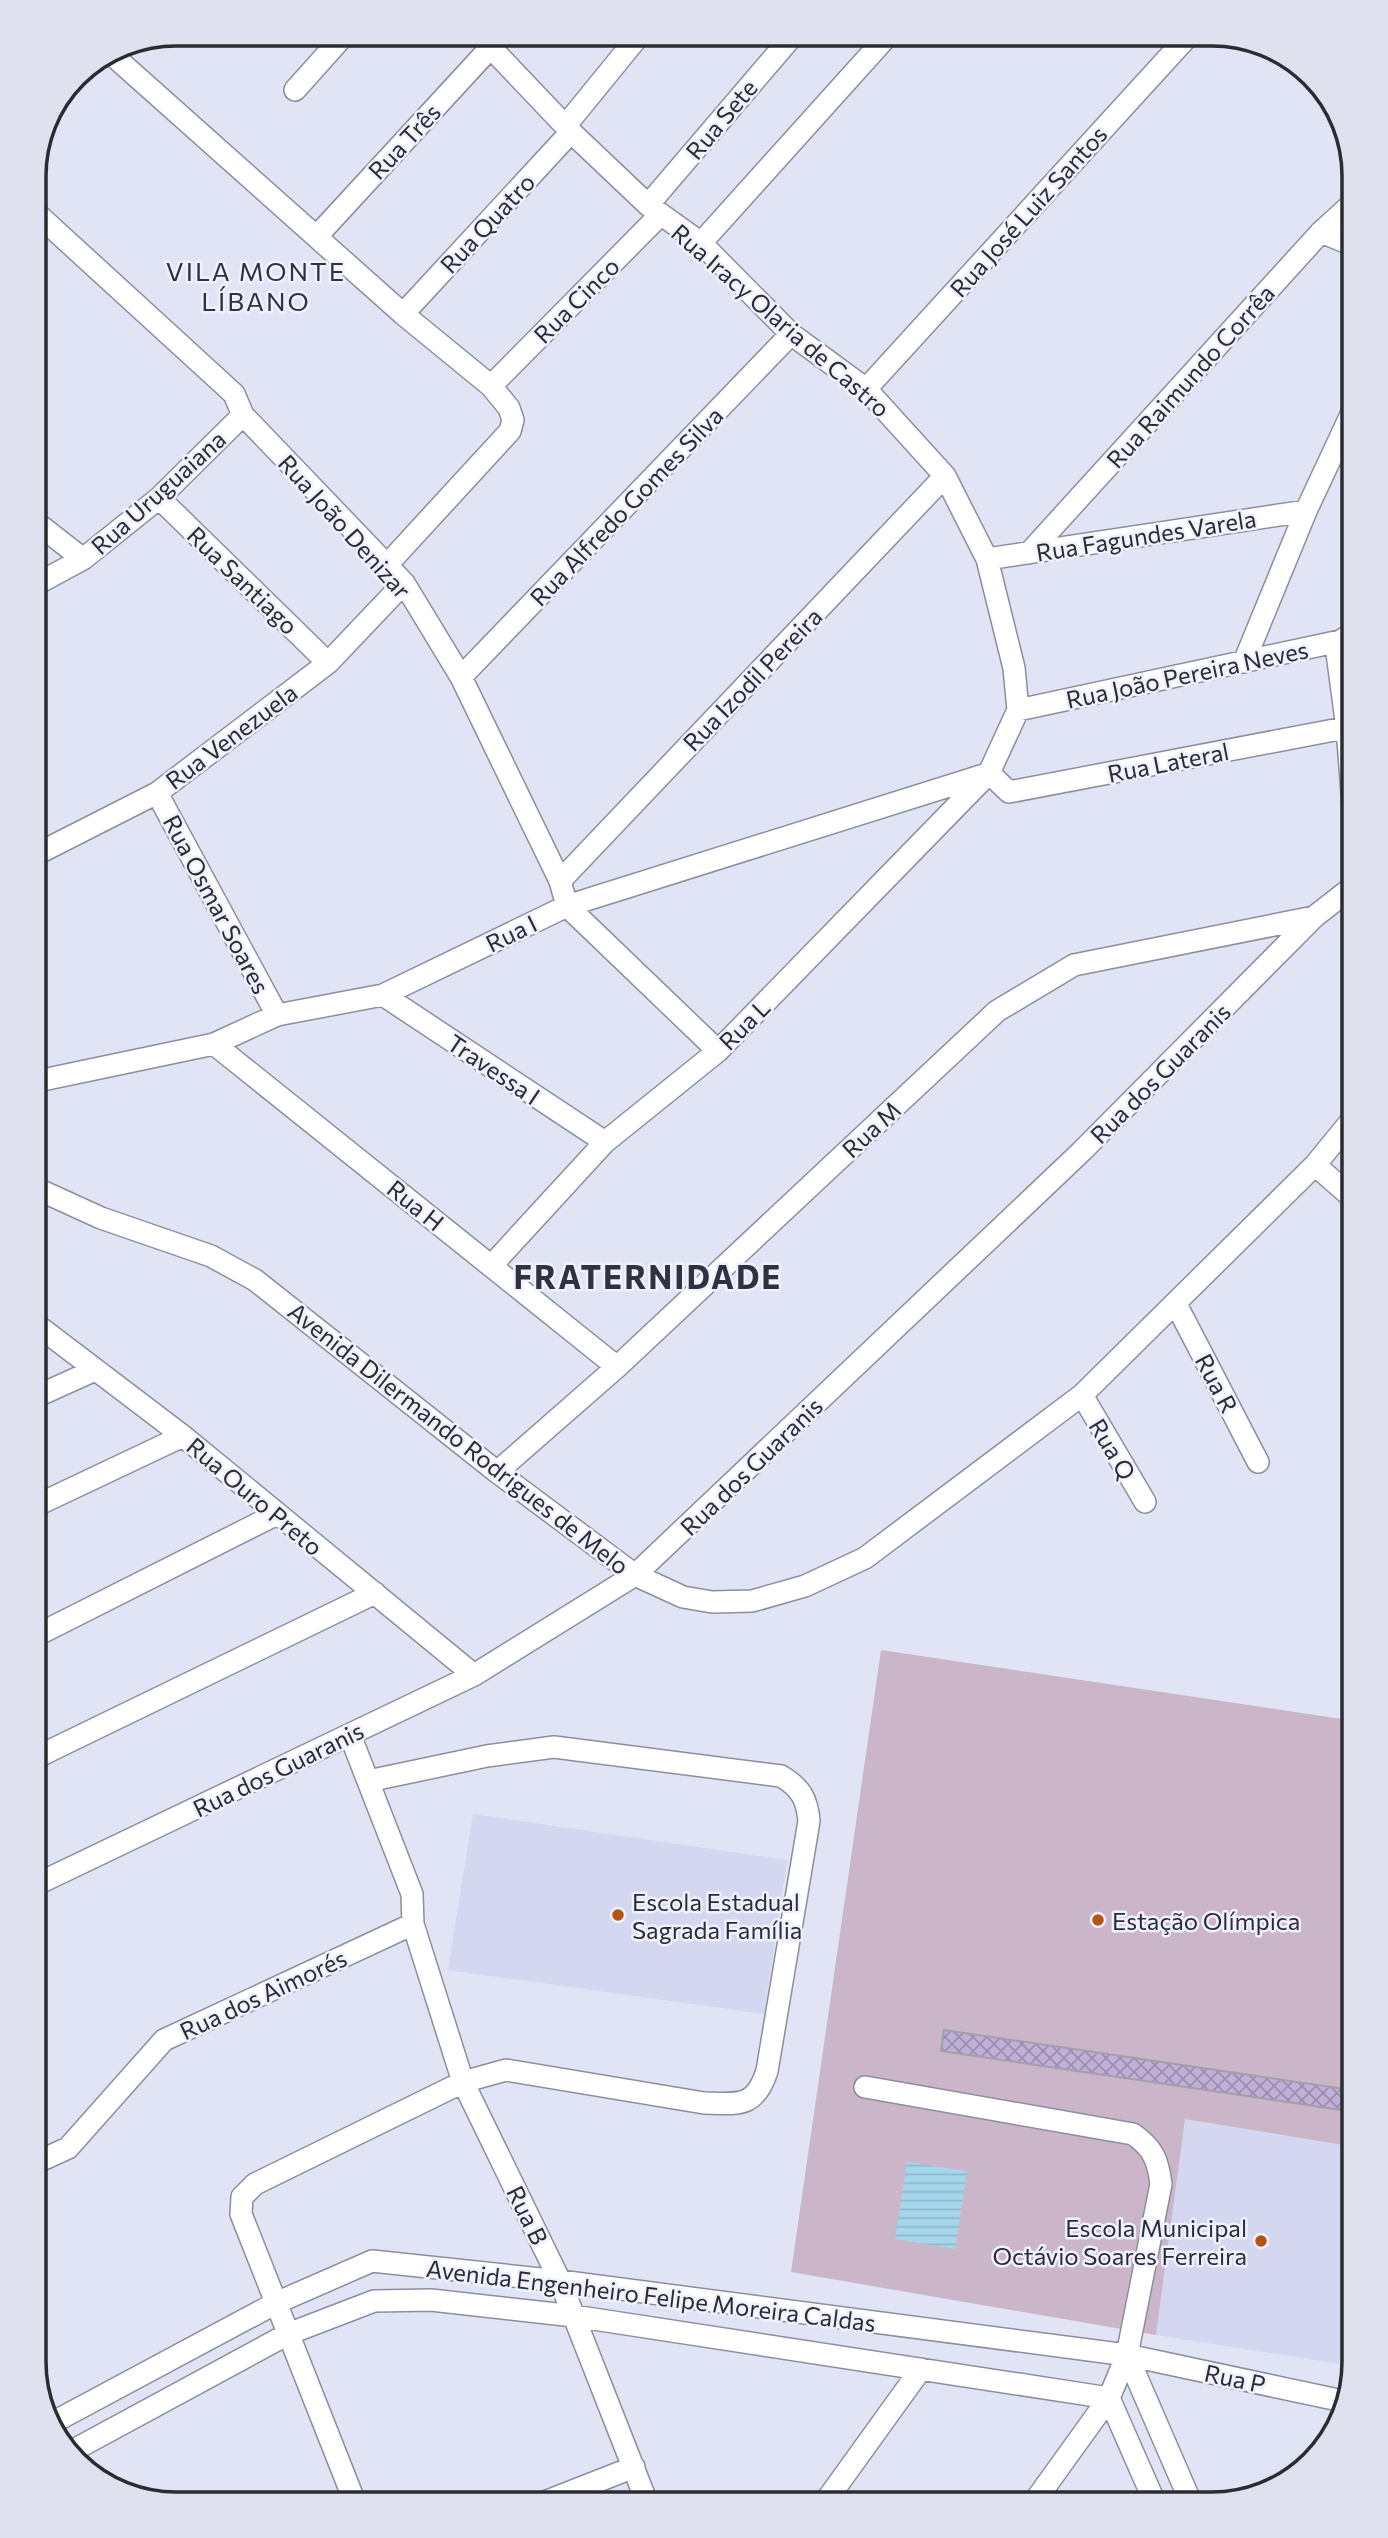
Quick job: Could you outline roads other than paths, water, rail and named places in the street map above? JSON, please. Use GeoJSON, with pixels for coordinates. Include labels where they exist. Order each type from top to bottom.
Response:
{"type":"FeatureCollection","features":[{"type":"Feature","properties":{"kind":"street"},"geometry":{"type":"LineString","coordinates":[[295,90],[334,46]]}},
{"type":"Feature","properties":{"kind":"street","name":"Rua Três"},"geometry":{"type":"LineString","coordinates":[[317,236],[475,46]]}},
{"type":"Feature","properties":{"kind":"street","name":"Rua Iracy Olaria de Castro"},"geometry":{"type":"LineString","coordinates":[[491,46],[568,128],[654,210],[701,243],[792,334],[866,389],[945,476],[987,559],[1014,668],[1018,710]]}},
{"type":"Feature","properties":{"kind":"street","name":"Rua Quatro"},"geometry":{"type":"LineString","coordinates":[[403,314],[568,128],[631,46]]}},
{"type":"Feature","properties":{"kind":"street","name":"Rua Sete"},"geometry":{"type":"LineString","coordinates":[[654,210],[784,46]]}},
{"type":"Feature","properties":{"kind":"street"},"geometry":{"type":"LineString","coordinates":[[701,243],[878,46]]}},
{"type":"Feature","properties":{"kind":"street","name":"Rua José Luiz Santos"},"geometry":{"type":"LineString","coordinates":[[866,389],[1178,46]]}},
{"type":"Feature","properties":{"kind":"street"},"geometry":{"type":"LineString","coordinates":[[117,59],[403,314],[491,386],[509,408],[513,420],[510,431],[386,566]]}},
{"type":"Feature","properties":{"kind":"street","name":"Rua Cinco"},"geometry":{"type":"LineString","coordinates":[[491,386],[654,210]]}},
{"type":"Feature","properties":{"kind":"street","name":"Rua Raimundo Corrêa"},"geometry":{"type":"LineString","coordinates":[[1029,553],[1321,232],[1342,213]]}},
{"type":"Feature","properties":{"kind":"street","name":"Rua João Denizar"},"geometry":{"type":"LineString","coordinates":[[46,222],[234,394],[243,415],[404,583],[461,677],[560,881],[567,906]]}},
{"type":"Feature","properties":{"kind":"street"},"geometry":{"type":"LineString","coordinates":[[1321,232],[1342,241]]}},
{"type":"Feature","properties":{"kind":"street","name":"Rua Alfredo Gomes Silva"},"geometry":{"type":"LineString","coordinates":[[461,677],[792,334]]}},
{"type":"Feature","properties":{"kind":"street","name":"Rua Uruguaiana"},"geometry":{"type":"LineString","coordinates":[[46,579],[83,559],[159,498],[243,415]]}},
{"type":"Feature","properties":{"kind":"street"},"geometry":{"type":"LineString","coordinates":[[1244,662],[1306,511],[1342,434]]}},
{"type":"Feature","properties":{"kind":"street","name":"Rua Izodil Pereira"},"geometry":{"type":"LineString","coordinates":[[560,881],[945,476]]}},
{"type":"Feature","properties":{"kind":"street","name":"Rua Santiago"},"geometry":{"type":"LineString","coordinates":[[159,498],[328,663]]}},
{"type":"Feature","properties":{"kind":"street","name":"Rua Fagundes Varela"},"geometry":{"type":"LineString","coordinates":[[987,559],[1306,511]]}},
{"type":"Feature","properties":{"kind":"street"},"geometry":{"type":"LineString","coordinates":[[46,530],[83,559]]}},
{"type":"Feature","properties":{"kind":"street","name":"Rua Venezuela"},"geometry":{"type":"LineString","coordinates":[[46,849],[157,793],[328,663],[404,583]]}},
{"type":"Feature","properties":{"kind":"street","name":"Rua João Pereira Neves"},"geometry":{"type":"LineString","coordinates":[[1018,710],[1244,662],[1342,638]]}},
{"type":"Feature","properties":{"kind":"street"},"geometry":{"type":"LineString","coordinates":[[1342,645],[1337,653],[1342,679]]}},
{"type":"Feature","properties":{"kind":"street"},"geometry":{"type":"LineString","coordinates":[[989,773],[1018,710]]}},
{"type":"Feature","properties":{"kind":"street","name":"Rua Lateral"},"geometry":{"type":"LineString","coordinates":[[989,773],[1009,792],[1342,729]]}},
{"type":"Feature","properties":{"kind":"street","name":"Rua I"},"geometry":{"type":"LineString","coordinates":[[46,1079],[214,1044],[277,1016],[383,995],[567,906],[989,773]]}},
{"type":"Feature","properties":{"kind":"street","name":"Rua L"},"geometry":{"type":"LineString","coordinates":[[492,1265],[605,1142],[718,1051],[989,773]]}},
{"type":"Feature","properties":{"kind":"street","name":"Rua Osmar Soares"},"geometry":{"type":"LineString","coordinates":[[157,793],[277,1016]]}},
{"type":"Feature","properties":{"kind":"street","name":"Rua dos Guaranis"},"geometry":{"type":"LineString","coordinates":[[46,1880],[474,1675],[635,1575],[1082,1152],[1314,917],[1342,895]]}},
{"type":"Feature","properties":{"kind":"street"},"geometry":{"type":"LineString","coordinates":[[567,906],[718,1051]]}},
{"type":"Feature","properties":{"kind":"street","name":"Rua M"},"geometry":{"type":"LineString","coordinates":[[498,1472],[617,1367],[997,1011],[1074,965],[1314,917]]}},
{"type":"Feature","properties":{"kind":"street","name":"Travessa I"},"geometry":{"type":"LineString","coordinates":[[383,995],[605,1142]]}},
{"type":"Feature","properties":{"kind":"street","name":"Rua H"},"geometry":{"type":"LineString","coordinates":[[214,1044],[617,1367]]}},
{"type":"Feature","properties":{"kind":"street","name":"Avenida Dilermando Rodrigues de Melo"},"geometry":{"type":"LineString","coordinates":[[46,1193],[101,1219],[211,1256],[255,1280],[498,1472],[635,1575],[683,1598],[712,1602],[752,1601],[805,1586],[865,1558],[1082,1395],[1315,1165],[1342,1132]]}},
{"type":"Feature","properties":{"kind":"street"},"geometry":{"type":"LineString","coordinates":[[1315,1165],[1342,1189]]}},
{"type":"Feature","properties":{"kind":"street","name":"Rua R"},"geometry":{"type":"LineString","coordinates":[[1176,1304],[1258,1462]]}},
{"type":"Feature","properties":{"kind":"street","name":"Rua Ouro Preto"},"geometry":{"type":"LineString","coordinates":[[46,1332],[183,1436],[275,1515],[474,1675]]}},
{"type":"Feature","properties":{"kind":"street"},"geometry":{"type":"LineString","coordinates":[[46,1392],[94,1370]]}},
{"type":"Feature","properties":{"kind":"street","name":"Rua Q"},"geometry":{"type":"LineString","coordinates":[[1082,1395],[1144,1502]]}},
{"type":"Feature","properties":{"kind":"street"},"geometry":{"type":"LineString","coordinates":[[46,1501],[183,1436]]}},
{"type":"Feature","properties":{"kind":"street"},"geometry":{"type":"LineString","coordinates":[[46,1630],[275,1515]]}},
{"type":"Feature","properties":{"kind":"street"},"geometry":{"type":"LineString","coordinates":[[46,1753],[375,1593]]}},
{"type":"Feature","properties":{"kind":"street","name":"Rua B"},"geometry":{"type":"LineString","coordinates":[[350,1735],[412,1894],[413,1924],[463,2082],[560,2281],[643,2492]]}},
{"type":"Feature","properties":{"kind":"street"},"geometry":{"type":"LineString","coordinates":[[351,2492],[241,2214],[242,2197],[255,2184],[463,2082],[506,2070],[704,2103],[731,2104],[751,2100],[760,2091],[767,2071],[809,1821],[808,1807],[799,1787],[781,1776],[554,1747],[462,1760],[368,1781]]}},
{"type":"Feature","properties":{"kind":"street","name":"Rua dos Aimorés"},"geometry":{"type":"LineString","coordinates":[[46,2158],[68,2148],[164,2040],[413,1924]]}},
{"type":"Feature","properties":{"kind":"street"},"geometry":{"type":"LineString","coordinates":[[865,2087],[1133,2134],[1150,2146],[1158,2164],[1161,2184],[1133,2311],[1127,2355],[1109,2398],[1041,2492]]}},
{"type":"Feature","properties":{"kind":"street","name":"Avenida Engenheiro Felipe Moreira Caldas"},"geometry":{"type":"LineString","coordinates":[[59,2419],[276,2303],[372,2261],[560,2281],[1127,2355]]}},
{"type":"Feature","properties":{"kind":"street","name":"Avenida Engenheiro Felipe Moreira Caldas"},"geometry":{"type":"LineString","coordinates":[[77,2448],[288,2334],[374,2301],[431,2300],[574,2316],[1109,2398]]}},
{"type":"Feature","properties":{"kind":"street"},"geometry":{"type":"LineString","coordinates":[[1127,2355],[1186,2492]]}},
{"type":"Feature","properties":{"kind":"street","name":"Rua P"},"geometry":{"type":"LineString","coordinates":[[1127,2355],[1337,2400]]}},
{"type":"Feature","properties":{"kind":"street"},"geometry":{"type":"LineString","coordinates":[[832,2492],[921,2368]]}},
{"type":"Feature","properties":{"kind":"street"},"geometry":{"type":"LineString","coordinates":[[1109,2398],[1150,2492]]}},
{"type":"Feature","properties":{"kind":"street"},"geometry":{"type":"LineString","coordinates":[[570,2492],[634,2467]]}},
{"type":"Feature","properties":{"kind":"place","name":"Escola Estadual Sagrada Família"},"geometry":{"type":"Point","coordinates":[618,1915]}},
{"type":"Feature","properties":{"kind":"place","name":"Estação Olímpica"},"geometry":{"type":"Point","coordinates":[1098,1920]}},
{"type":"Feature","properties":{"kind":"place","name":"Escola Municipal Octávio Soares Ferreira"},"geometry":{"type":"Point","coordinates":[1261,2241]}},
{"type":"Feature","properties":{"kind":"district","name":"VILA MONTE LÍBANO"},"geometry":{"type":"Point","coordinates":[256,285]}},
{"type":"Feature","properties":{"kind":"district","name":"FRATERNIDADE"},"geometry":{"type":"Point","coordinates":[648,1276]}}]}
